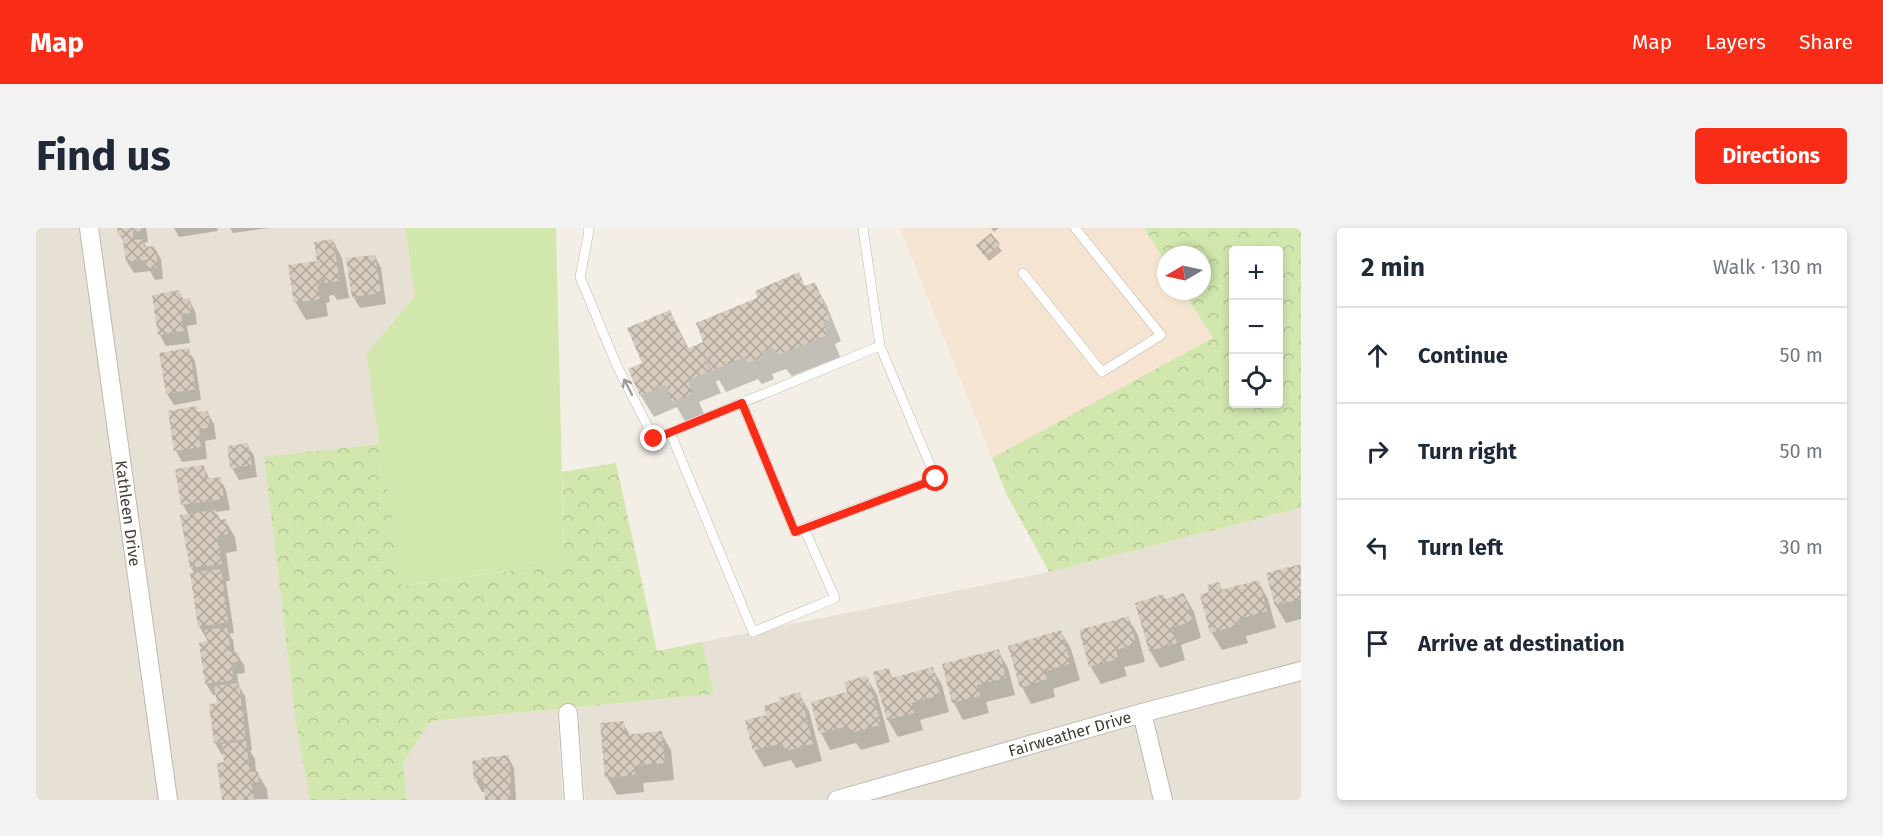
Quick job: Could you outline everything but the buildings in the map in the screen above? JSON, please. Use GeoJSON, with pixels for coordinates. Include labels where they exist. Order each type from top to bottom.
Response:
{"type":"FeatureCollection","features":[{"type":"Feature","properties":{"kind":"street","name":"Kathleen Drive"},"geometry":{"type":"LineString","coordinates":[[89,228],[168,800]]}},
{"type":"Feature","properties":{"kind":"street","name":"Fairweather Drive"},"geometry":{"type":"LineString","coordinates":[[846,799],[1301,671]]}},
{"type":"Feature","properties":{"kind":"street"},"geometry":{"type":"LineString","coordinates":[[568,713],[574,800]]}},
{"type":"Feature","properties":{"kind":"street"},"geometry":{"type":"LineString","coordinates":[[1142,714],[1163,800]]}},
{"type":"Feature","properties":{"kind":"lane"},"geometry":{"type":"LineString","coordinates":[[588,228],[580,277],[617,366],[654,439],[880,346]]}},
{"type":"Feature","properties":{"kind":"lane"},"geometry":{"type":"LineString","coordinates":[[742,403],[795,532],[936,479],[880,346],[863,228]]}},
{"type":"Feature","properties":{"kind":"lane"},"geometry":{"type":"LineString","coordinates":[[1023,273],[1102,372],[1161,335],[1075,228]]}},
{"type":"Feature","properties":{"kind":"lane"},"geometry":{"type":"LineString","coordinates":[[670,432],[753,632],[835,597],[804,528]]}},
{"type":"Feature","properties":{"kind":"shaded area"},"geometry":{"type":"Polygon","coordinates":[[[36,228],[405,228],[415,296],[366,354],[380,444],[264,458],[296,724],[310,800],[36,800],[36,228]]]}},
{"type":"Feature","properties":{"kind":"shaded area"},"geometry":{"type":"Polygon","coordinates":[[[900,228],[1144,228],[1157,249],[1157,300],[1189,300],[1213,339],[992,458],[900,228]]]}},
{"type":"Feature","properties":{"kind":"shaded area"},"geometry":{"type":"Polygon","coordinates":[[[1301,508],[1301,800],[585,800],[578,707],[714,694],[702,642],[1049,572],[1301,508]]]}},
{"type":"Feature","properties":{"kind":"shaded area"},"geometry":{"type":"Polygon","coordinates":[[[557,709],[563,800],[407,800],[403,763],[431,721],[557,709]]]}},
{"type":"Feature","properties":{"kind":"green space"},"geometry":{"type":"Polygon","coordinates":[[[405,228],[556,228],[564,563],[401,586],[366,354],[415,296],[405,228]]]}},
{"type":"Feature","properties":{"kind":"green space"},"geometry":{"type":"Polygon","coordinates":[[[1144,228],[1301,228],[1301,508],[1049,572],[1006,493],[992,458],[1213,338],[1189,300],[1211,300],[1211,246],[1157,246],[1157,249],[1144,228]]]}},
{"type":"Feature","properties":{"kind":"green space"},"geometry":{"type":"Polygon","coordinates":[[[380,444],[402,586],[564,563],[562,472],[616,463],[657,651],[702,642],[714,694],[431,721],[403,763],[407,800],[310,800],[296,724],[264,457],[380,444]]]}},
{"type":"Feature","properties":{"kind":"route"},"geometry":{"type":"LineString","coordinates":[[654,439],[742,403],[795,532],[936,479]]}}]}
